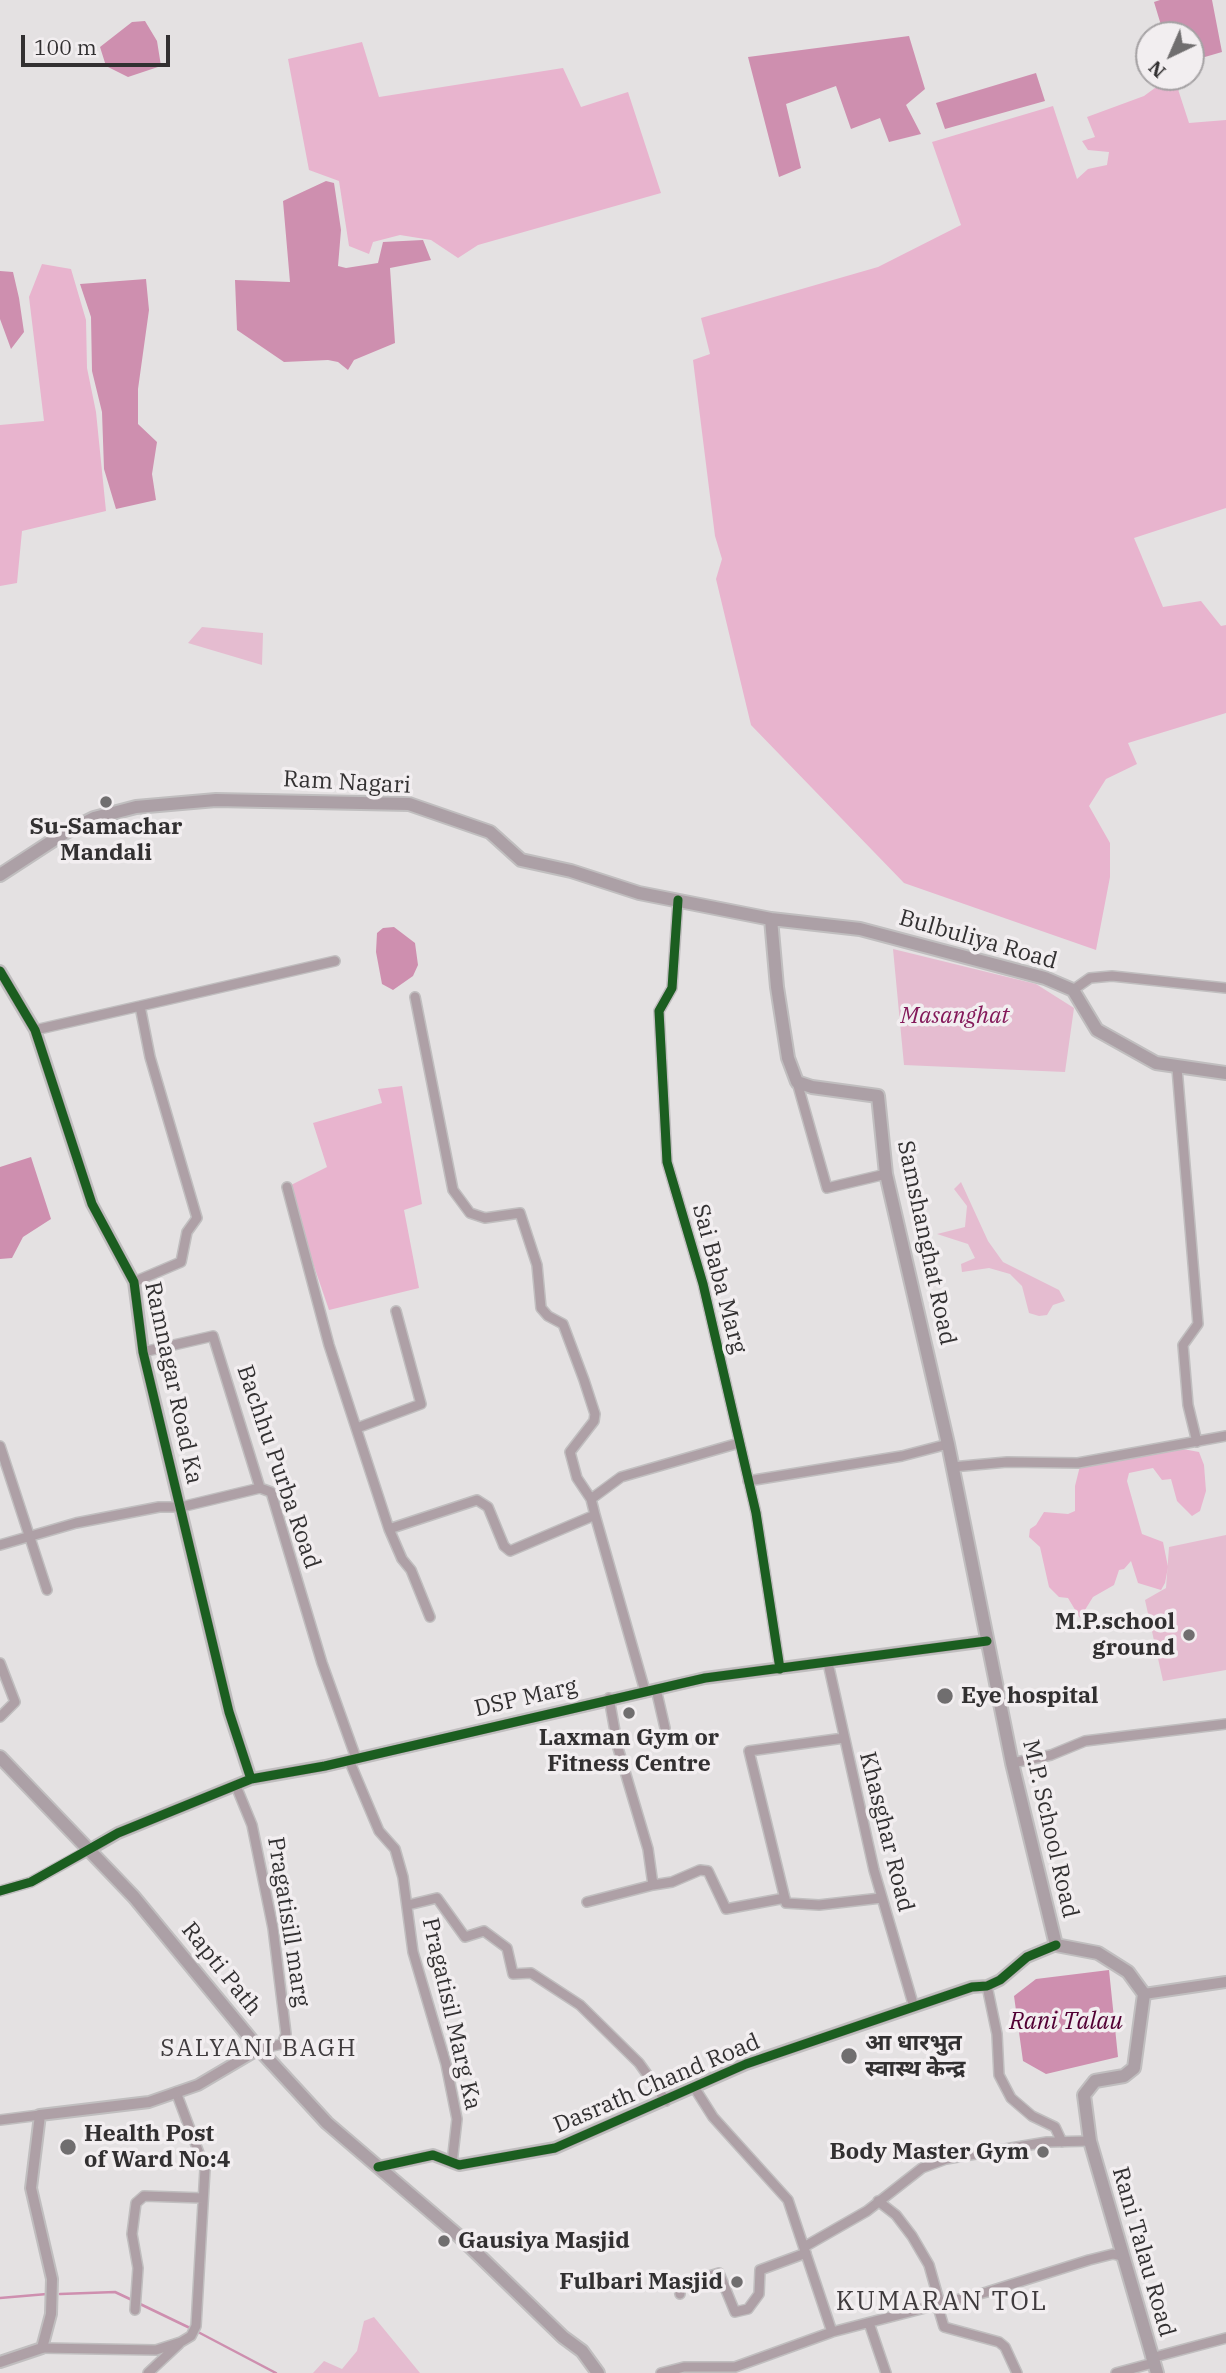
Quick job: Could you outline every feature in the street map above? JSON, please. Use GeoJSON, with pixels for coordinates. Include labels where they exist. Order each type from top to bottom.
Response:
{"type":"FeatureCollection","features":[{"type":"Feature","properties":{"kind":"main road","name":"Ram Nagari"},"geometry":{"type":"LineString","coordinates":[[0,875],[66,832],[94,818],[136,807],[216,800],[409,804],[490,832],[521,860],[571,871],[639,893],[771,919]]}},
{"type":"Feature","properties":{"kind":"main road","name":"Bulbuliya Road"},"geometry":{"type":"LineString","coordinates":[[771,919],[860,929],[1045,978],[1073,990],[1097,1030],[1156,1063],[1226,1073]]}},
{"type":"Feature","properties":{"kind":"main road"},"geometry":{"type":"LineString","coordinates":[[771,919],[786,1046],[797,1082]]}},
{"type":"Feature","properties":{"kind":"main road","name":"Samshanghat Road"},"geometry":{"type":"LineString","coordinates":[[797,1082],[812,1087],[878,1096],[886,1174],[948,1444],[987,1641]]}},
{"type":"Feature","properties":{"kind":"main road","name":"M.P. School Road"},"geometry":{"type":"LineString","coordinates":[[987,1641],[1012,1763],[1056,1945]]}},
{"type":"Feature","properties":{"kind":"main road","name":"Rapti Path"},"geometry":{"type":"LineString","coordinates":[[0,1757],[134,1897],[259,2049],[335,2131],[441,2219],[563,2337],[582,2351],[598,2373]]}},
{"type":"Feature","properties":{"kind":"main road"},"geometry":{"type":"LineString","coordinates":[[1056,1945],[1098,1953],[1128,1972],[1144,1994]]}},
{"type":"Feature","properties":{"kind":"main road","name":"Rani Talau Road"},"geometry":{"type":"LineString","coordinates":[[1144,1994],[1134,2068],[1124,2076],[1095,2081],[1084,2095],[1090,2141],[1153,2365]]}},
{"type":"Feature","properties":{"kind":"street","name":"Sai Baba Marg"},"geometry":{"type":"LineString","coordinates":[[678,900],[672,988],[659,1011],[667,1162],[703,1284],[756,1513],[780,1669]]}},
{"type":"Feature","properties":{"kind":"street"},"geometry":{"type":"LineString","coordinates":[[35,1030],[335,961]]}},
{"type":"Feature","properties":{"kind":"street","name":"Ramnagar Road Ka"},"geometry":{"type":"LineString","coordinates":[[0,971],[35,1030],[92,1204],[134,1282],[143,1352],[229,1712],[251,1779]]}},
{"type":"Feature","properties":{"kind":"street"},"geometry":{"type":"LineString","coordinates":[[1073,990],[1090,978],[1112,976],[1226,988]]}},
{"type":"Feature","properties":{"kind":"street"},"geometry":{"type":"LineString","coordinates":[[415,997],[453,1189],[470,1213],[485,1218],[520,1213],[537,1265],[541,1308],[548,1316],[563,1324],[584,1380],[595,1414],[594,1421],[570,1452],[577,1478],[591,1499],[665,1728]]}},
{"type":"Feature","properties":{"kind":"street"},"geometry":{"type":"LineString","coordinates":[[134,1282],[181,1262],[187,1232],[197,1218],[150,1057],[140,1006]]}},
{"type":"Feature","properties":{"kind":"street"},"geometry":{"type":"LineString","coordinates":[[1177,1068],[1185,1177],[1194,1246],[1198,1324],[1183,1345],[1188,1405],[1197,1441]]}},
{"type":"Feature","properties":{"kind":"street"},"geometry":{"type":"LineString","coordinates":[[797,1082],[827,1188],[886,1174]]}},
{"type":"Feature","properties":{"kind":"street"},"geometry":{"type":"LineString","coordinates":[[287,1187],[329,1345],[389,1529],[402,1559],[411,1570],[430,1617]]}},
{"type":"Feature","properties":{"kind":"street"},"geometry":{"type":"LineString","coordinates":[[357,1428],[421,1404],[396,1311]]}},
{"type":"Feature","properties":{"kind":"street","name":"Bachhu Purba Road"},"geometry":{"type":"LineString","coordinates":[[143,1352],[213,1336],[260,1488],[271,1492],[353,1759]]}},
{"type":"Feature","properties":{"kind":"street"},"geometry":{"type":"LineString","coordinates":[[952,1467],[1007,1462],[1078,1463],[1226,1436]]}},
{"type":"Feature","properties":{"kind":"street"},"geometry":{"type":"LineString","coordinates":[[591,1499],[621,1477],[739,1443]]}},
{"type":"Feature","properties":{"kind":"street"},"geometry":{"type":"LineString","coordinates":[[748,1481],[902,1455],[948,1444]]}},
{"type":"Feature","properties":{"kind":"street"},"geometry":{"type":"LineString","coordinates":[[0,1446],[47,1590]]}},
{"type":"Feature","properties":{"kind":"street"},"geometry":{"type":"LineString","coordinates":[[0,1545],[28,1535],[159,1507],[181,1507],[260,1488]]}},
{"type":"Feature","properties":{"kind":"street"},"geometry":{"type":"LineString","coordinates":[[389,1529],[477,1500],[488,1507],[504,1546],[510,1551],[595,1514]]}},
{"type":"Feature","properties":{"kind":"street","name":"DSP Marg"},"geometry":{"type":"LineString","coordinates":[[89,1850],[118,1832],[251,1779],[353,1759],[705,1678],[987,1641]]}},
{"type":"Feature","properties":{"kind":"street"},"geometry":{"type":"LineString","coordinates":[[0,1663],[15,1702],[0,1717]]}},
{"type":"Feature","properties":{"kind":"street","name":"Khasghar Road"},"geometry":{"type":"LineString","coordinates":[[828,1663],[881,1898],[914,2007]]}},
{"type":"Feature","properties":{"kind":"street"},"geometry":{"type":"LineString","coordinates":[[609,1699],[618,1748],[648,1849],[653,1885]]}},
{"type":"Feature","properties":{"kind":"street"},"geometry":{"type":"LineString","coordinates":[[1012,1763],[1051,1755],[1085,1741],[1226,1724]]}},
{"type":"Feature","properties":{"kind":"street"},"geometry":{"type":"LineString","coordinates":[[844,1738],[749,1751],[786,1903],[819,1905],[881,1898]]}},
{"type":"Feature","properties":{"kind":"street","name":"Pragatisil Marg Ka"},"geometry":{"type":"LineString","coordinates":[[353,1759],[379,1831],[395,1849],[408,1905],[413,1952],[446,2064],[457,2119],[452,2163]]}},
{"type":"Feature","properties":{"kind":"street","name":"Pragatisill marg"},"geometry":{"type":"LineString","coordinates":[[236,1786],[252,1825],[280,1967],[286,2034],[282,2044],[259,2049]]}},
{"type":"Feature","properties":{"kind":"street"},"geometry":{"type":"LineString","coordinates":[[0,1891],[31,1882],[89,1850]]}},
{"type":"Feature","properties":{"kind":"street"},"geometry":{"type":"LineString","coordinates":[[587,1902],[672,1882],[700,1870],[708,1871],[726,1909],[785,1898]]}},
{"type":"Feature","properties":{"kind":"street"},"geometry":{"type":"LineString","coordinates":[[408,1905],[437,1898],[465,1937],[484,1931],[507,1948],[513,1974],[531,1973],[580,2006],[639,2063],[666,2101]]}},
{"type":"Feature","properties":{"kind":"street"},"geometry":{"type":"LineString","coordinates":[[1056,1945],[1027,1957],[1000,1980],[987,1986],[997,2034],[999,2075],[1011,2098],[1031,2116],[1055,2127],[1062,2142]]}},
{"type":"Feature","properties":{"kind":"street"},"geometry":{"type":"LineString","coordinates":[[1144,1994],[1226,1982]]}},
{"type":"Feature","properties":{"kind":"street","name":"Dasrath Chand Road"},"geometry":{"type":"LineString","coordinates":[[378,2167],[433,2155],[459,2165],[555,2148],[746,2064],[972,1987],[987,1986]]}},
{"type":"Feature","properties":{"kind":"street"},"geometry":{"type":"LineString","coordinates":[[0,2120],[149,2102],[208,2080],[259,2049]]}},
{"type":"Feature","properties":{"kind":"street"},"geometry":{"type":"LineString","coordinates":[[694,2087],[713,2117],[788,2200],[832,2332]]}},
{"type":"Feature","properties":{"kind":"street"},"geometry":{"type":"LineString","coordinates":[[148,2373],[191,2336],[196,2326],[205,2169],[176,2092]]}},
{"type":"Feature","properties":{"kind":"street"},"geometry":{"type":"LineString","coordinates":[[40,2115],[31,2188],[54,2301],[42,2348]]}},
{"type":"Feature","properties":{"kind":"street"},"geometry":{"type":"LineString","coordinates":[[680,2294],[679,2285],[719,2273],[735,2312],[748,2309],[759,2294],[760,2270],[805,2250],[867,2211],[922,2168],[946,2160],[1047,2141],[1090,2141]]}},
{"type":"Feature","properties":{"kind":"street"},"geometry":{"type":"LineString","coordinates":[[135,2310],[138,2297],[132,2234],[136,2203],[144,2196],[203,2198]]}},
{"type":"Feature","properties":{"kind":"street"},"geometry":{"type":"LineString","coordinates":[[878,2202],[896,2215],[929,2265],[944,2327],[999,2342],[1005,2347],[1017,2373]]}},
{"type":"Feature","properties":{"kind":"street"},"geometry":{"type":"LineString","coordinates":[[661,2373],[684,2367],[734,2367],[832,2332],[987,2292],[1089,2260],[1113,2254],[1121,2256]]}},
{"type":"Feature","properties":{"kind":"street"},"geometry":{"type":"LineString","coordinates":[[869,2323],[886,2373]]}},
{"type":"Feature","properties":{"kind":"street"},"geometry":{"type":"LineString","coordinates":[[1116,2373],[1153,2365],[1226,2338]]}},
{"type":"Feature","properties":{"kind":"street"},"geometry":{"type":"LineString","coordinates":[[0,2362],[42,2348],[156,2350],[180,2343]]}},
{"type":"Feature","properties":{"kind":"green space"},"geometry":{"type":"Polygon","coordinates":[[[202,627],[263,633],[262,665],[188,643],[202,627]]]}},
{"type":"Feature","properties":{"kind":"green space","name":"Masanghat"},"geometry":{"type":"Polygon","coordinates":[[[893,949],[1036,984],[1074,1008],[1065,1072],[904,1065],[893,949]]]}},
{"type":"Feature","properties":{"kind":"green space"},"geometry":{"type":"Polygon","coordinates":[[[961,1182],[988,1241],[1003,1262],[1059,1290],[1065,1301],[1053,1305],[1047,1315],[1029,1313],[1022,1286],[1010,1274],[989,1268],[962,1272],[961,1264],[975,1258],[968,1244],[937,1234],[965,1227],[967,1206],[954,1189],[961,1182]]]}},
{"type":"Feature","properties":{"kind":"green space","name":"M.P.school ground"},"geometry":{"type":"Polygon","coordinates":[[[1226,1535],[1226,1670],[1163,1681],[1145,1600],[1166,1588],[1169,1547],[1226,1535]]]}},
{"type":"Feature","properties":{"kind":"green space"},"geometry":{"type":"Polygon","coordinates":[[[374,2317],[420,2373],[313,2373],[324,2361],[342,2369],[357,2351],[364,2321],[374,2317]]]}},
{"type":"Feature","properties":{"kind":"shaded area"},"geometry":{"type":"Polygon","coordinates":[[[362,42],[379,97],[563,68],[581,107],[628,92],[661,193],[478,245],[458,258],[431,240],[400,235],[373,242],[369,254],[349,246],[339,181],[309,170],[288,59],[362,42]]]}},
{"type":"Feature","properties":{"kind":"shaded area"},"geometry":{"type":"Polygon","coordinates":[[[1151,91],[1179,91],[1189,123],[1226,120],[1226,508],[1134,538],[1163,607],[1201,601],[1221,626],[1226,625],[1226,713],[1128,743],[1137,764],[1106,779],[1089,806],[1110,843],[1110,877],[1096,950],[904,883],[751,725],[716,579],[722,559],[715,536],[693,360],[710,354],[701,318],[878,267],[961,225],[932,142],[1053,106],[1077,179],[1088,169],[1107,165],[1109,152],[1088,150],[1082,141],[1095,137],[1087,117],[1151,91]]]}},
{"type":"Feature","properties":{"kind":"shaded area"},"geometry":{"type":"Polygon","coordinates":[[[42,264],[71,269],[86,320],[87,368],[96,412],[106,511],[22,531],[17,583],[0,586],[0,425],[44,421],[29,297],[42,264]]]}},
{"type":"Feature","properties":{"kind":"shaded area"},"geometry":{"type":"Polygon","coordinates":[[[402,1086],[422,1204],[404,1210],[419,1288],[329,1310],[287,1187],[327,1167],[313,1123],[382,1103],[378,1089],[402,1086]]]}},
{"type":"Feature","properties":{"kind":"shaded area"},"geometry":{"type":"Polygon","coordinates":[[[1183,1449],[1199,1452],[1204,1465],[1206,1491],[1200,1511],[1192,1516],[1177,1501],[1171,1479],[1162,1480],[1153,1468],[1129,1473],[1127,1481],[1142,1534],[1163,1542],[1168,1567],[1161,1590],[1138,1583],[1131,1561],[1124,1569],[1119,1570],[1114,1585],[1093,1597],[1080,1618],[1068,1598],[1059,1597],[1049,1587],[1040,1547],[1029,1537],[1030,1529],[1044,1512],[1068,1514],[1075,1511],[1075,1486],[1080,1466],[1183,1449]]]}},
{"type":"Feature","properties":{"kind":"water"},"geometry":{"type":"Polygon","coordinates":[[[1212,0],[1222,52],[1205,57],[1205,21],[1160,21],[1154,2],[1212,0]]]}},
{"type":"Feature","properties":{"kind":"water"},"geometry":{"type":"Polygon","coordinates":[[[145,21],[157,41],[161,66],[128,77],[106,66],[100,47],[132,22],[145,21]]]}},
{"type":"Feature","properties":{"kind":"water"},"geometry":{"type":"Polygon","coordinates":[[[909,36],[925,89],[906,105],[921,134],[889,142],[880,118],[851,129],[836,86],[786,104],[801,168],[779,177],[748,57],[909,36]]]}},
{"type":"Feature","properties":{"kind":"water"},"geometry":{"type":"Polygon","coordinates":[[[1036,73],[1045,101],[945,129],[936,103],[1036,73]]]}},
{"type":"Feature","properties":{"kind":"water"},"geometry":{"type":"Polygon","coordinates":[[[326,181],[334,183],[341,230],[338,266],[346,268],[378,263],[383,242],[423,240],[431,260],[390,268],[395,343],[354,360],[348,370],[338,362],[328,360],[284,362],[237,330],[235,280],[290,282],[283,201],[326,181]]]}},
{"type":"Feature","properties":{"kind":"water"},"geometry":{"type":"Polygon","coordinates":[[[0,271],[13,272],[24,332],[11,349],[0,319],[0,271]]]}},
{"type":"Feature","properties":{"kind":"water"},"geometry":{"type":"Polygon","coordinates":[[[146,279],[149,310],[138,389],[138,424],[157,442],[152,474],[156,500],[116,509],[104,469],[102,412],[92,371],[91,317],[80,284],[146,279]]]}},
{"type":"Feature","properties":{"kind":"water"},"geometry":{"type":"Polygon","coordinates":[[[394,927],[415,943],[418,965],[413,976],[393,990],[382,984],[376,952],[377,933],[383,928],[394,927]]]}},
{"type":"Feature","properties":{"kind":"water"},"geometry":{"type":"Polygon","coordinates":[[[31,1157],[51,1219],[23,1237],[12,1258],[0,1259],[0,1167],[31,1157]]]}},
{"type":"Feature","properties":{"kind":"water","name":"Rani Talau"},"geometry":{"type":"Polygon","coordinates":[[[1109,1970],[1118,2057],[1046,2074],[1023,2061],[1014,1996],[1036,1979],[1109,1970]]]}},
{"type":"Feature","properties":{"kind":"waterway"},"geometry":{"type":"LineString","coordinates":[[60,2294],[115,2292],[132,2300]]}},
{"type":"Feature","properties":{"kind":"waterway"},"geometry":{"type":"LineString","coordinates":[[0,2298],[47,2294]]}},
{"type":"Feature","properties":{"kind":"waterway"},"geometry":{"type":"LineString","coordinates":[[138,2303],[192,2329]]}},
{"type":"Feature","properties":{"kind":"waterway"},"geometry":{"type":"LineString","coordinates":[[198,2332],[276,2373]]}},
{"type":"Feature","properties":{"kind":"cycle path"},"geometry":{"type":"LineString","coordinates":[[678,900],[672,988],[659,1011],[667,1162],[703,1284],[756,1513],[780,1669]]}},
{"type":"Feature","properties":{"kind":"cycle path"},"geometry":{"type":"LineString","coordinates":[[0,971],[35,1030],[92,1204],[134,1282],[143,1352],[229,1712],[251,1779]]}},
{"type":"Feature","properties":{"kind":"cycle path"},"geometry":{"type":"LineString","coordinates":[[0,1891],[31,1882],[118,1833],[251,1779],[325,1766],[705,1678],[987,1641]]}},
{"type":"Feature","properties":{"kind":"cycle path"},"geometry":{"type":"LineString","coordinates":[[378,2167],[433,2155],[459,2165],[555,2148],[746,2064],[972,1987],[987,1986],[1000,1980],[1027,1957],[1056,1945]]}},
{"type":"Feature","properties":{"kind":"place","name":"Su-Samachar Mandali"},"geometry":{"type":"Point","coordinates":[106,802]}},
{"type":"Feature","properties":{"kind":"place","name":"M.P.school ground"},"geometry":{"type":"Point","coordinates":[1189,1635]}},
{"type":"Feature","properties":{"kind":"place","name":"Eye hospital"},"geometry":{"type":"Point","coordinates":[945,1696]}},
{"type":"Feature","properties":{"kind":"place","name":"Laxman Gym or Fitness Centre"},"geometry":{"type":"Point","coordinates":[629,1713]}},
{"type":"Feature","properties":{"kind":"place","name":"आ धारभुत स्वास्थ केन्द्र"},"geometry":{"type":"Point","coordinates":[849,2056]}},
{"type":"Feature","properties":{"kind":"place","name":"Health Post of Ward No:4"},"geometry":{"type":"Point","coordinates":[68,2147]}},
{"type":"Feature","properties":{"kind":"place","name":"Body Master Gym"},"geometry":{"type":"Point","coordinates":[1043,2152]}},
{"type":"Feature","properties":{"kind":"place","name":"Gausiya Masjid"},"geometry":{"type":"Point","coordinates":[444,2241]}},
{"type":"Feature","properties":{"kind":"place","name":"Fulbari Masjid"},"geometry":{"type":"Point","coordinates":[737,2282]}},
{"type":"Feature","properties":{"kind":"district","name":"SALYANI BAGH"},"geometry":{"type":"Point","coordinates":[259,2049]}},
{"type":"Feature","properties":{"kind":"district","name":"KUMARAN TOL"},"geometry":{"type":"Point","coordinates":[942,2302]}}]}
